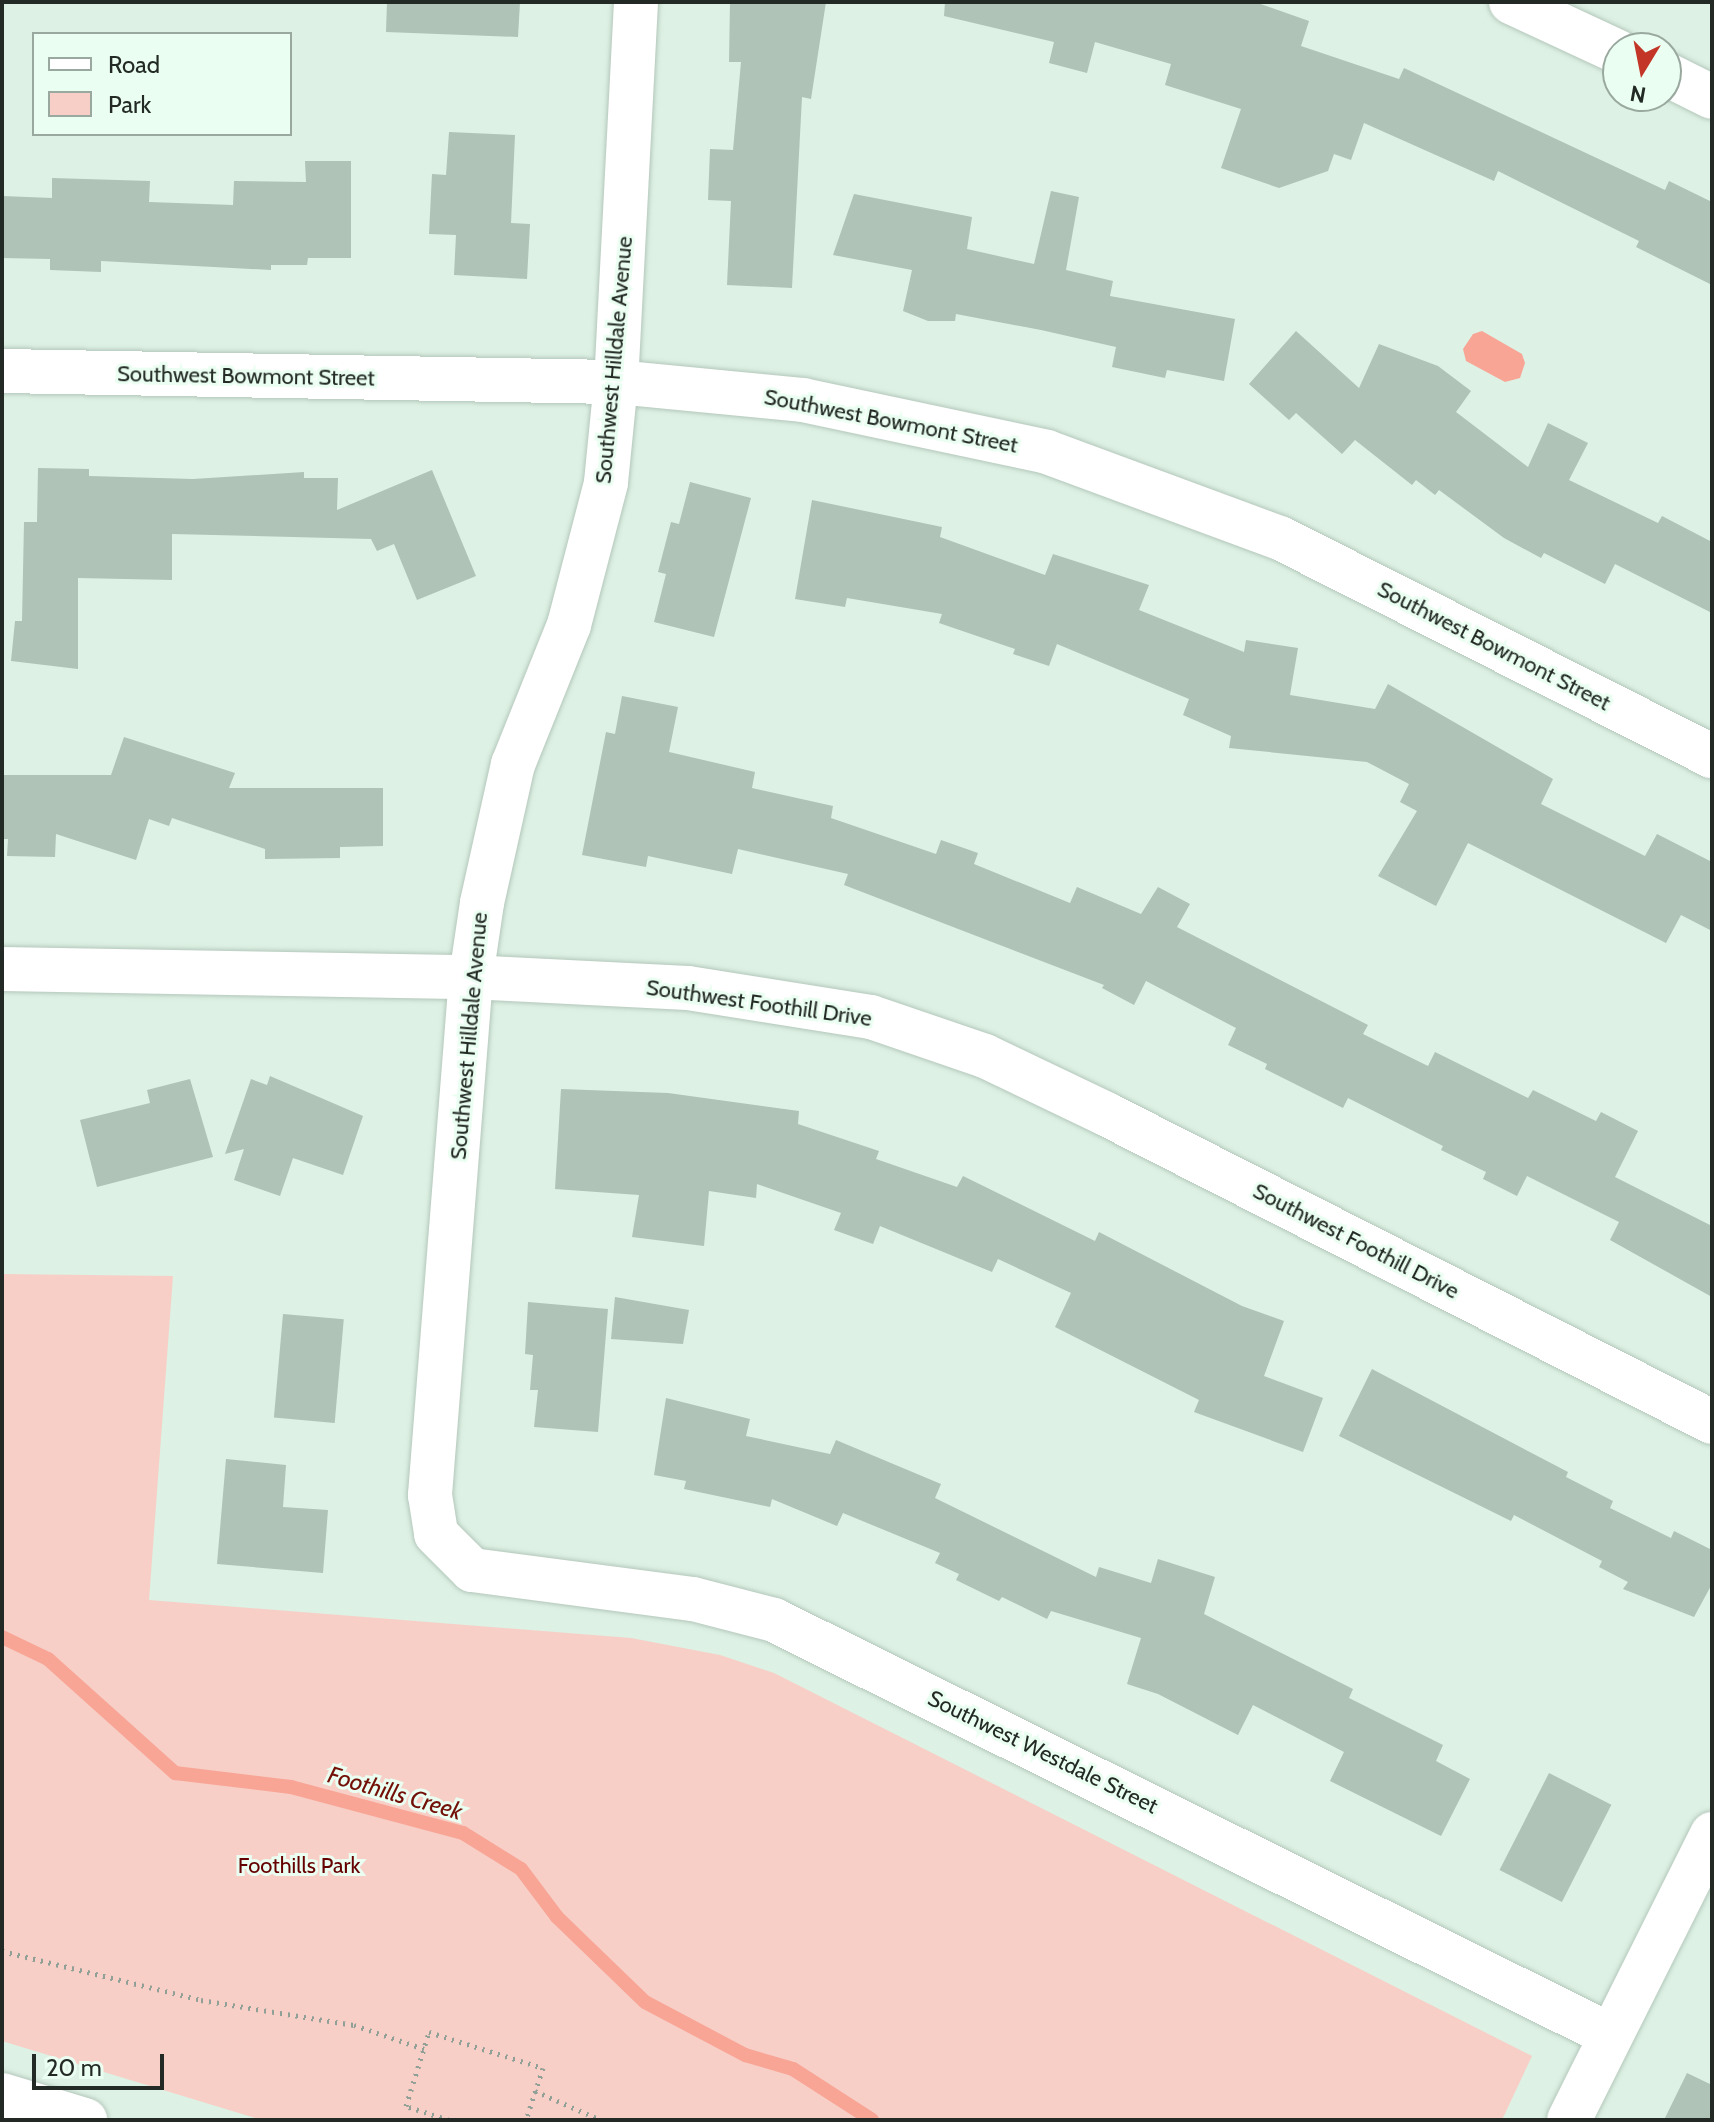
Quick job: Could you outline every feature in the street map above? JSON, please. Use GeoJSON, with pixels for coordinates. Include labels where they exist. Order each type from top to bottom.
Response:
{"type":"FeatureCollection","features":[{"type":"Feature","properties":{"kind":"street","name":"Southwest Hilldale Avenue"},"geometry":{"type":"LineString","coordinates":[[454,1555],[436,1534],[430,1495],[471,977],[482,903],[513,764],[569,625],[606,483],[616,382],[636,2]]}},
{"type":"Feature","properties":{"kind":"street"},"geometry":{"type":"LineString","coordinates":[[1511,2],[1602,45]]}},
{"type":"Feature","properties":{"kind":"street"},"geometry":{"type":"LineString","coordinates":[[1682,82],[1712,97]]}},
{"type":"Feature","properties":{"kind":"street","name":"Southwest Bowmont Street"},"geometry":{"type":"LineString","coordinates":[[2,371],[616,382],[803,400],[1047,452],[1280,538],[1712,756]]}},
{"type":"Feature","properties":{"kind":"street","name":"Southwest Foothill Drive"},"geometry":{"type":"LineString","coordinates":[[2,969],[471,977],[688,988],[871,1017],[985,1056],[1712,1422]]}},
{"type":"Feature","properties":{"kind":"street","name":"Southwest Westdale Street"},"geometry":{"type":"LineString","coordinates":[[454,1555],[472,1570],[496,1576],[636,1590],[774,1620],[1608,2034]]}},
{"type":"Feature","properties":{"kind":"street"},"geometry":{"type":"LineString","coordinates":[[1569,2120],[1608,2034],[1712,1834]]}},
{"type":"Feature","properties":{"kind":"street"},"geometry":{"type":"LineString","coordinates":[[2,2095],[85,2120]]}},
{"type":"Feature","properties":{"kind":"path"},"geometry":{"type":"LineString","coordinates":[[2,1951],[201,2000],[354,2025],[424,2049]]}},
{"type":"Feature","properties":{"kind":"path"},"geometry":{"type":"LineString","coordinates":[[449,2120],[406,2106],[429,2032],[543,2068],[526,2120]]}},
{"type":"Feature","properties":{"kind":"path"},"geometry":{"type":"LineString","coordinates":[[535,2091],[601,2120]]}},
{"type":"Feature","properties":{"kind":"green space","name":"Foothills Park"},"geometry":{"type":"Polygon","coordinates":[[[2,1274],[173,1276],[149,1600],[631,1638],[720,1655],[774,1673],[1532,2056],[1502,2120],[262,2120],[2,2041],[2,1274]]]}},
{"type":"Feature","properties":{"kind":"shaded area"},"geometry":{"type":"Polygon","coordinates":[[[1482,331],[1522,354],[1525,363],[1520,378],[1505,382],[1466,361],[1463,349],[1473,334],[1482,331]]]}},
{"type":"Feature","properties":{"kind":"building"},"geometry":{"type":"Polygon","coordinates":[[[387,2],[520,2],[518,37],[386,32],[387,2]]]}},
{"type":"Feature","properties":{"kind":"building"},"geometry":{"type":"Polygon","coordinates":[[[730,2],[826,2],[811,99],[802,97],[792,288],[727,285],[731,201],[708,200],[710,149],[733,150],[741,62],[729,62],[730,2]]]}},
{"type":"Feature","properties":{"kind":"building"},"geometry":{"type":"Polygon","coordinates":[[[945,2],[1255,2],[1309,21],[1301,46],[1399,79],[1404,68],[1665,190],[1669,181],[1712,202],[1712,285],[1636,247],[1639,241],[1498,171],[1494,181],[1364,123],[1351,160],[1334,154],[1328,171],[1279,188],[1221,168],[1241,109],[1165,85],[1171,64],[1095,42],[1087,73],[1049,63],[1054,42],[944,16],[945,2]]]}},
{"type":"Feature","properties":{"kind":"building"},"geometry":{"type":"Polygon","coordinates":[[[449,132],[515,135],[511,223],[530,224],[527,279],[454,275],[456,235],[429,234],[432,174],[446,175],[449,132]]]}},
{"type":"Feature","properties":{"kind":"building"},"geometry":{"type":"Polygon","coordinates":[[[305,161],[351,161],[351,258],[308,258],[307,265],[271,265],[271,270],[101,261],[101,272],[50,270],[50,259],[2,258],[2,196],[52,198],[52,178],[150,181],[149,202],[233,205],[234,181],[306,182],[305,161]]]}},
{"type":"Feature","properties":{"kind":"building"},"geometry":{"type":"Polygon","coordinates":[[[1051,191],[1079,197],[1066,270],[1113,281],[1110,296],[1235,319],[1224,381],[1167,370],[1165,378],[1112,367],[1116,347],[1041,330],[956,314],[955,321],[928,321],[903,311],[912,270],[833,255],[854,194],[972,217],[967,249],[1034,264],[1051,191]]]}},
{"type":"Feature","properties":{"kind":"building"},"geometry":{"type":"Polygon","coordinates":[[[1296,331],[1359,388],[1379,344],[1438,366],[1471,391],[1456,412],[1528,467],[1548,423],[1588,443],[1569,480],[1658,523],[1662,516],[1712,542],[1712,613],[1615,564],[1605,584],[1544,553],[1541,558],[1504,538],[1439,490],[1435,495],[1416,480],[1412,485],[1355,440],[1342,454],[1296,413],[1289,420],[1249,384],[1296,331]]]}},
{"type":"Feature","properties":{"kind":"building"},"geometry":{"type":"Polygon","coordinates":[[[38,468],[89,469],[89,476],[193,479],[304,472],[304,478],[338,478],[337,510],[432,470],[476,576],[417,600],[394,544],[377,551],[371,539],[172,534],[172,580],[78,578],[78,669],[11,661],[15,621],[22,621],[24,522],[37,522],[38,468]]]}},
{"type":"Feature","properties":{"kind":"building"},"geometry":{"type":"Polygon","coordinates":[[[690,482],[751,498],[714,637],[654,622],[666,574],[658,572],[671,522],[679,524],[690,482]]]}},
{"type":"Feature","properties":{"kind":"building"},"geometry":{"type":"Polygon","coordinates":[[[812,500],[942,527],[940,537],[1045,575],[1053,554],[1149,585],[1139,610],[1244,652],[1246,640],[1298,648],[1290,695],[1375,709],[1388,684],[1553,779],[1541,804],[1645,856],[1657,834],[1712,862],[1712,931],[1681,915],[1666,943],[1468,843],[1436,906],[1378,876],[1417,811],[1400,802],[1409,784],[1367,762],[1229,748],[1231,736],[1183,715],[1189,699],[1057,644],[1049,666],[1013,654],[1015,649],[939,623],[942,614],[847,598],[845,607],[795,599],[812,500]]]}},
{"type":"Feature","properties":{"kind":"building"},"geometry":{"type":"Polygon","coordinates":[[[622,696],[678,707],[669,752],[755,772],[752,788],[833,806],[831,818],[936,854],[941,840],[978,853],[974,864],[1070,903],[1077,887],[1141,914],[1158,887],[1190,904],[1177,927],[1368,1025],[1363,1034],[1428,1066],[1435,1052],[1528,1098],[1533,1090],[1596,1121],[1601,1112],[1638,1131],[1615,1177],[1712,1226],[1712,1297],[1610,1240],[1619,1222],[1527,1176],[1517,1196],[1483,1179],[1486,1172],[1441,1150],[1443,1146],[1348,1098],[1343,1108],[1265,1069],[1267,1064],[1228,1045],[1236,1028],[1146,981],[1134,1005],[1102,988],[1104,985],[844,885],[848,874],[738,849],[732,874],[648,856],[646,867],[582,855],[606,732],[615,734],[622,696]]]}},
{"type":"Feature","properties":{"kind":"building"},"geometry":{"type":"Polygon","coordinates":[[[124,737],[235,773],[229,788],[383,788],[383,846],[340,847],[340,858],[265,859],[265,849],[172,818],[169,826],[149,819],[136,860],[56,834],[55,857],[7,856],[8,839],[2,839],[2,775],[111,775],[124,737]]]}},
{"type":"Feature","properties":{"kind":"building"},"geometry":{"type":"Polygon","coordinates":[[[270,1076],[363,1116],[343,1175],[293,1158],[280,1196],[234,1180],[244,1149],[225,1154],[251,1079],[267,1085],[270,1076]]]}},
{"type":"Feature","properties":{"kind":"building"},"geometry":{"type":"Polygon","coordinates":[[[190,1079],[213,1157],[97,1187],[80,1120],[150,1103],[147,1090],[190,1079]]]}},
{"type":"Feature","properties":{"kind":"building"},"geometry":{"type":"Polygon","coordinates":[[[561,1089],[668,1093],[799,1111],[798,1124],[879,1151],[876,1159],[957,1187],[963,1176],[1095,1241],[1099,1232],[1242,1306],[1284,1321],[1264,1376],[1323,1398],[1303,1452],[1194,1412],[1199,1400],[1055,1327],[1071,1293],[998,1259],[992,1272],[880,1226],[873,1244],[834,1230],[841,1213],[757,1184],[756,1198],[709,1191],[704,1246],[632,1237],[639,1195],[555,1189],[561,1089]]]}},
{"type":"Feature","properties":{"kind":"building"},"geometry":{"type":"Polygon","coordinates":[[[615,1297],[689,1310],[683,1344],[611,1339],[615,1297]]]}},
{"type":"Feature","properties":{"kind":"building"},"geometry":{"type":"Polygon","coordinates":[[[528,1302],[608,1309],[598,1432],[534,1427],[538,1390],[530,1390],[533,1355],[525,1354],[528,1302]]]}},
{"type":"Feature","properties":{"kind":"building"},"geometry":{"type":"Polygon","coordinates":[[[283,1314],[344,1319],[335,1423],[274,1418],[283,1314]]]}},
{"type":"Feature","properties":{"kind":"building"},"geometry":{"type":"Polygon","coordinates":[[[1372,1369],[1568,1472],[1566,1477],[1613,1501],[1610,1508],[1671,1538],[1674,1531],[1712,1550],[1712,1584],[1694,1617],[1623,1589],[1628,1582],[1599,1567],[1602,1561],[1514,1515],[1511,1521],[1339,1436],[1372,1369]]]}},
{"type":"Feature","properties":{"kind":"building"},"geometry":{"type":"Polygon","coordinates":[[[666,1398],[750,1419],[746,1436],[830,1454],[836,1440],[941,1484],[935,1498],[1096,1577],[1099,1567],[1151,1583],[1158,1559],[1215,1577],[1204,1614],[1353,1689],[1349,1698],[1443,1745],[1436,1761],[1470,1779],[1441,1836],[1330,1781],[1344,1752],[1253,1705],[1238,1735],[1158,1694],[1127,1684],[1141,1638],[1051,1611],[1047,1619],[1002,1597],[999,1601],[956,1580],[959,1574],[935,1563],[940,1553],[843,1513],[837,1526],[772,1499],[770,1507],[684,1489],[686,1481],[654,1475],[666,1398]]]}},
{"type":"Feature","properties":{"kind":"building"},"geometry":{"type":"Polygon","coordinates":[[[226,1459],[286,1465],[283,1507],[328,1510],[323,1573],[217,1564],[226,1459]]]}},
{"type":"Feature","properties":{"kind":"building"},"geometry":{"type":"Polygon","coordinates":[[[1549,1773],[1611,1805],[1562,1902],[1500,1870],[1549,1773]]]}},
{"type":"Feature","properties":{"kind":"building"},"geometry":{"type":"Polygon","coordinates":[[[1687,2073],[1712,2085],[1712,2120],[1664,2120],[1687,2073]]]}},
{"type":"Feature","properties":{"kind":"waterway","name":"Foothills Creek"},"geometry":{"type":"LineString","coordinates":[[2,1637],[48,1659],[175,1773],[291,1787],[463,1833],[521,1869],[557,1917],[645,2002],[745,2055],[793,2069],[872,2120]]}}]}
